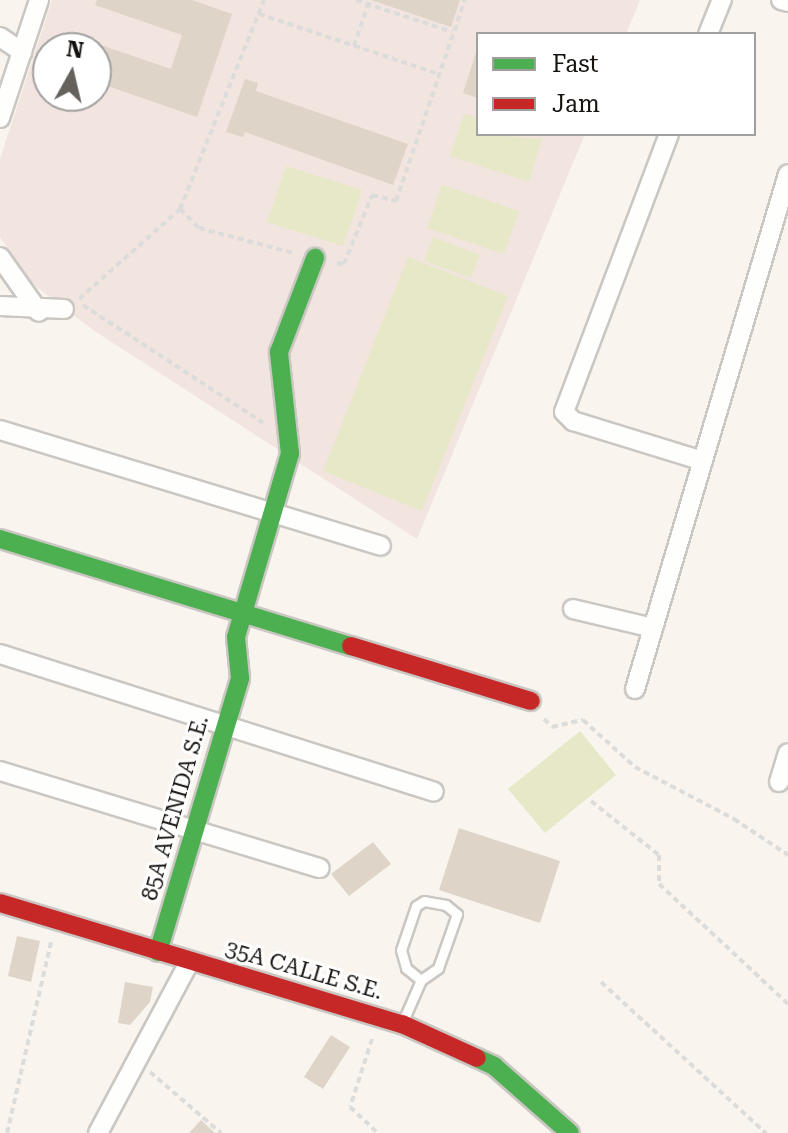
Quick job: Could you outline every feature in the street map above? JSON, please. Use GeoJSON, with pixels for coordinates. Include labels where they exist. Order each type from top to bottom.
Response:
{"type":"FeatureCollection","features":[{"type":"Feature","properties":{"kind":"street"},"geometry":{"type":"LineString","coordinates":[[0,118],[39,0]]}},
{"type":"Feature","properties":{"kind":"street"},"geometry":{"type":"LineString","coordinates":[[709,32],[722,0]]}},
{"type":"Feature","properties":{"kind":"street"},"geometry":{"type":"LineString","coordinates":[[781,0],[788,2]]}},
{"type":"Feature","properties":{"kind":"street"},"geometry":{"type":"LineString","coordinates":[[0,37],[22,52]]}},
{"type":"Feature","properties":{"kind":"street"},"geometry":{"type":"LineString","coordinates":[[668,136],[564,412],[573,421],[703,461]]}},
{"type":"Feature","properties":{"kind":"street"},"geometry":{"type":"LineString","coordinates":[[635,689],[787,181]]}},
{"type":"Feature","properties":{"kind":"street"},"geometry":{"type":"LineString","coordinates":[[0,257],[39,312]]}},
{"type":"Feature","properties":{"kind":"street"},"geometry":{"type":"LineString","coordinates":[[242,613],[290,454],[285,438],[279,352],[315,258]]}},
{"type":"Feature","properties":{"kind":"street"},"geometry":{"type":"LineString","coordinates":[[0,306],[39,312],[64,309]]}},
{"type":"Feature","properties":{"kind":"street"},"geometry":{"type":"LineString","coordinates":[[0,430],[381,546]]}},
{"type":"Feature","properties":{"kind":"street"},"geometry":{"type":"LineString","coordinates":[[0,539],[531,701]]}},
{"type":"Feature","properties":{"kind":"street"},"geometry":{"type":"LineString","coordinates":[[573,609],[653,628]]}},
{"type":"Feature","properties":{"kind":"street","name":"85A AVENIDA S.E."},"geometry":{"type":"LineString","coordinates":[[158,952],[240,678],[235,649],[242,613]]}},
{"type":"Feature","properties":{"kind":"street"},"geometry":{"type":"LineString","coordinates":[[0,654],[434,792]]}},
{"type":"Feature","properties":{"kind":"street"},"geometry":{"type":"LineString","coordinates":[[779,782],[788,753]]}},
{"type":"Feature","properties":{"kind":"street"},"geometry":{"type":"LineString","coordinates":[[0,771],[320,868]]}},
{"type":"Feature","properties":{"kind":"street","name":"35A CALLE S.E."},"geometry":{"type":"LineString","coordinates":[[0,903],[402,1024],[494,1066],[570,1133]]}},
{"type":"Feature","properties":{"kind":"street"},"geometry":{"type":"LineString","coordinates":[[98,1133],[190,961]]}},
{"type":"Feature","properties":{"kind":"lane"},"geometry":{"type":"LineString","coordinates":[[402,1024],[421,980],[438,968],[457,914],[446,905],[424,901],[416,906],[401,950],[406,968],[421,980]]}},
{"type":"Feature","properties":{"kind":"path"},"geometry":{"type":"LineString","coordinates":[[264,0],[180,209],[76,301],[285,438]]}},
{"type":"Feature","properties":{"kind":"path"},"geometry":{"type":"LineString","coordinates":[[356,0],[453,33]]}},
{"type":"Feature","properties":{"kind":"path"},"geometry":{"type":"LineString","coordinates":[[180,209],[199,228],[344,264],[372,195],[396,201],[465,0]]}},
{"type":"Feature","properties":{"kind":"path"},"geometry":{"type":"LineString","coordinates":[[354,46],[368,4]]}},
{"type":"Feature","properties":{"kind":"path"},"geometry":{"type":"LineString","coordinates":[[259,14],[438,74]]}},
{"type":"Feature","properties":{"kind":"path"},"geometry":{"type":"LineString","coordinates":[[531,701],[552,727],[583,720],[635,767],[734,819],[788,855]]}},
{"type":"Feature","properties":{"kind":"path"},"geometry":{"type":"LineString","coordinates":[[591,801],[659,855],[659,884],[788,1004]]}},
{"type":"Feature","properties":{"kind":"path"},"geometry":{"type":"LineString","coordinates":[[7,1133],[56,920]]}},
{"type":"Feature","properties":{"kind":"path"},"geometry":{"type":"LineString","coordinates":[[601,982],[766,1133]]}},
{"type":"Feature","properties":{"kind":"path"},"geometry":{"type":"LineString","coordinates":[[378,1133],[350,1107],[379,1017]]}},
{"type":"Feature","properties":{"kind":"path"},"geometry":{"type":"LineString","coordinates":[[137,1062],[221,1133]]}},
{"type":"Feature","properties":{"kind":"shaded area"},"geometry":{"type":"Polygon","coordinates":[[[52,0],[640,0],[627,32],[476,32],[476,136],[584,136],[417,539],[96,332],[30,282],[0,237],[0,159],[32,61],[32,112],[112,112],[112,32],[42,32],[52,0]]]}},
{"type":"Feature","properties":{"kind":"green space"},"geometry":{"type":"Polygon","coordinates":[[[464,114],[476,117],[476,136],[542,139],[529,182],[450,156],[464,114]]]}},
{"type":"Feature","properties":{"kind":"green space"},"geometry":{"type":"Polygon","coordinates":[[[286,166],[362,190],[343,246],[267,222],[286,166]]]}},
{"type":"Feature","properties":{"kind":"green space"},"geometry":{"type":"Polygon","coordinates":[[[442,185],[519,211],[504,254],[427,228],[442,185]]]}},
{"type":"Feature","properties":{"kind":"green space"},"geometry":{"type":"Polygon","coordinates":[[[433,237],[480,255],[471,278],[424,261],[433,237]]]}},
{"type":"Feature","properties":{"kind":"green space"},"geometry":{"type":"Polygon","coordinates":[[[408,257],[508,296],[422,511],[323,471],[408,257]]]}},
{"type":"Feature","properties":{"kind":"green space"},"geometry":{"type":"Polygon","coordinates":[[[580,731],[616,775],[545,833],[508,789],[580,731]]]}},
{"type":"Feature","properties":{"kind":"building"},"geometry":{"type":"Polygon","coordinates":[[[97,0],[192,0],[232,14],[197,117],[112,88],[112,49],[171,69],[182,35],[95,5],[97,0]]]}},
{"type":"Feature","properties":{"kind":"building"},"geometry":{"type":"Polygon","coordinates":[[[371,0],[460,0],[451,27],[371,0]]]}},
{"type":"Feature","properties":{"kind":"building"},"geometry":{"type":"Polygon","coordinates":[[[476,52],[476,97],[463,93],[476,52]]]}},
{"type":"Feature","properties":{"kind":"building"},"geometry":{"type":"Polygon","coordinates":[[[245,79],[258,83],[256,91],[408,144],[393,185],[245,132],[243,137],[226,132],[245,79]]]}},
{"type":"Feature","properties":{"kind":"building"},"geometry":{"type":"Polygon","coordinates":[[[459,828],[560,861],[540,923],[439,890],[459,828]]]}},
{"type":"Feature","properties":{"kind":"building"},"geometry":{"type":"Polygon","coordinates":[[[373,842],[391,864],[349,896],[331,874],[373,842]]]}},
{"type":"Feature","properties":{"kind":"building"},"geometry":{"type":"Polygon","coordinates":[[[17,936],[40,941],[31,982],[8,976],[17,936]]]}},
{"type":"Feature","properties":{"kind":"building"},"geometry":{"type":"Polygon","coordinates":[[[125,982],[153,987],[150,1002],[130,1025],[118,1023],[125,982]]]}},
{"type":"Feature","properties":{"kind":"building"},"geometry":{"type":"Polygon","coordinates":[[[331,1035],[350,1047],[323,1089],[304,1077],[331,1035]]]}},
{"type":"Feature","properties":{"kind":"building"},"geometry":{"type":"Polygon","coordinates":[[[201,1120],[215,1133],[189,1133],[201,1120]]]}},
{"type":"Feature","properties":{"kind":"traffic: fast"},"geometry":{"type":"LineString","coordinates":[[158,952],[240,678],[236,637],[290,454],[279,352],[315,258]]}},
{"type":"Feature","properties":{"kind":"traffic: fast"},"geometry":{"type":"LineString","coordinates":[[0,539],[351,646]]}},
{"type":"Feature","properties":{"kind":"traffic: fast"},"geometry":{"type":"LineString","coordinates":[[477,1058],[494,1066],[570,1133]]}},
{"type":"Feature","properties":{"kind":"traffic: jam"},"geometry":{"type":"LineString","coordinates":[[351,646],[531,701]]}},
{"type":"Feature","properties":{"kind":"traffic: jam"},"geometry":{"type":"LineString","coordinates":[[0,903],[402,1024],[477,1058]]}}]}
